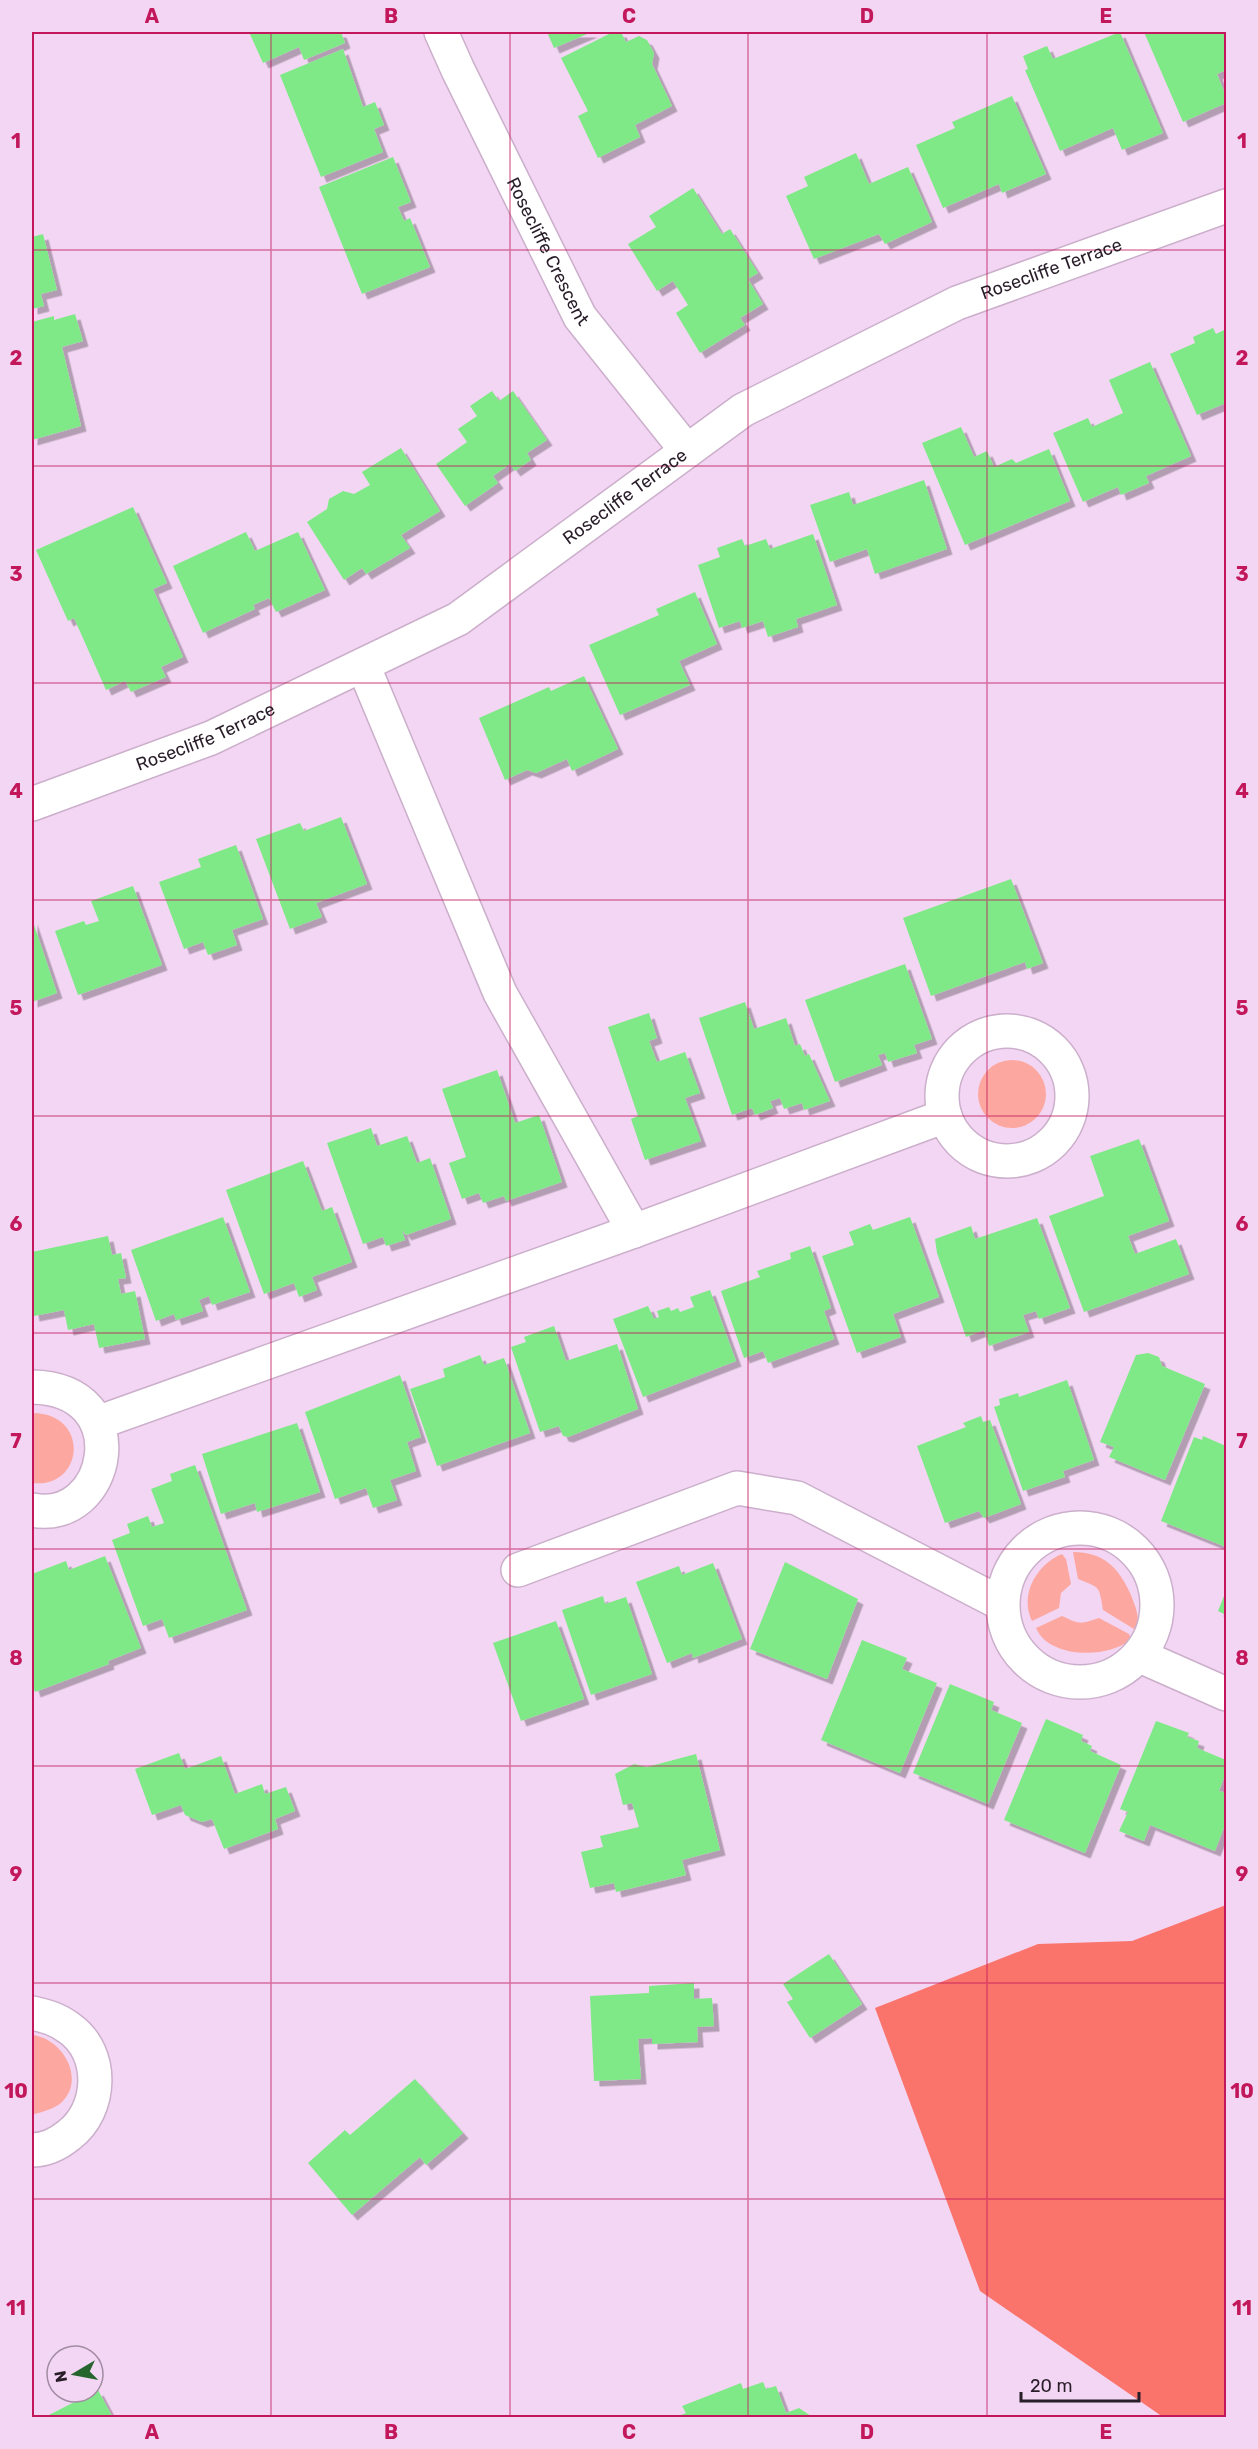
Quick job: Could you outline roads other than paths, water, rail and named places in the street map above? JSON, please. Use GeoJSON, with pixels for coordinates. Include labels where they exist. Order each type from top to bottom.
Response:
{"type":"FeatureCollection","features":[{"type":"Feature","properties":{"kind":"street","name":"Rosecliffe Crescent"},"geometry":{"type":"LineString","coordinates":[[441,32],[580,317],[687,451]]}},
{"type":"Feature","properties":{"kind":"street","name":"Rosecliffe Terrace"},"geometry":{"type":"LineString","coordinates":[[32,804],[211,738],[458,619],[743,410],[957,303],[1227,206]]}},
{"type":"Feature","properties":{"kind":"street"},"geometry":{"type":"LineString","coordinates":[[363,665],[500,993],[634,1231]]}},
{"type":"Feature","properties":{"kind":"street"},"geometry":{"type":"LineString","coordinates":[[97,1423],[634,1231],[945,1116]]}},
{"type":"Feature","properties":{"kind":"street"},"geometry":{"type":"LineString","coordinates":[[32,1387],[51,1387],[70,1394],[86,1406],[97,1423],[102,1443],[101,1464],[93,1483],[78,1499],[60,1509],[39,1512],[32,1510]]}},
{"type":"Feature","properties":{"kind":"street"},"geometry":{"type":"LineString","coordinates":[[518,1570],[737,1488],[797,1498],[1002,1604]]}},
{"type":"Feature","properties":{"kind":"street"},"geometry":{"type":"LineString","coordinates":[[1067,1528],[1094,1528],[1119,1538],[1140,1555],[1154,1579],[1158,1605],[1154,1632],[1140,1656],[1122,1671],[1100,1681],[1076,1683],[1053,1679],[1032,1667],[1016,1649],[1006,1628],[1002,1604],[1007,1578],[1021,1554],[1042,1537],[1050,1534],[1067,1528]]}},
{"type":"Feature","properties":{"kind":"street"},"geometry":{"type":"LineString","coordinates":[[1140,1656],[1227,1694]]}},
{"type":"Feature","properties":{"kind":"street"},"geometry":{"type":"LineString","coordinates":[[32,2013],[51,2017],[71,2029],[87,2047],[94,2067],[95,2089],[90,2110],[78,2129],[60,2142],[40,2150],[32,2150]]}}]}
